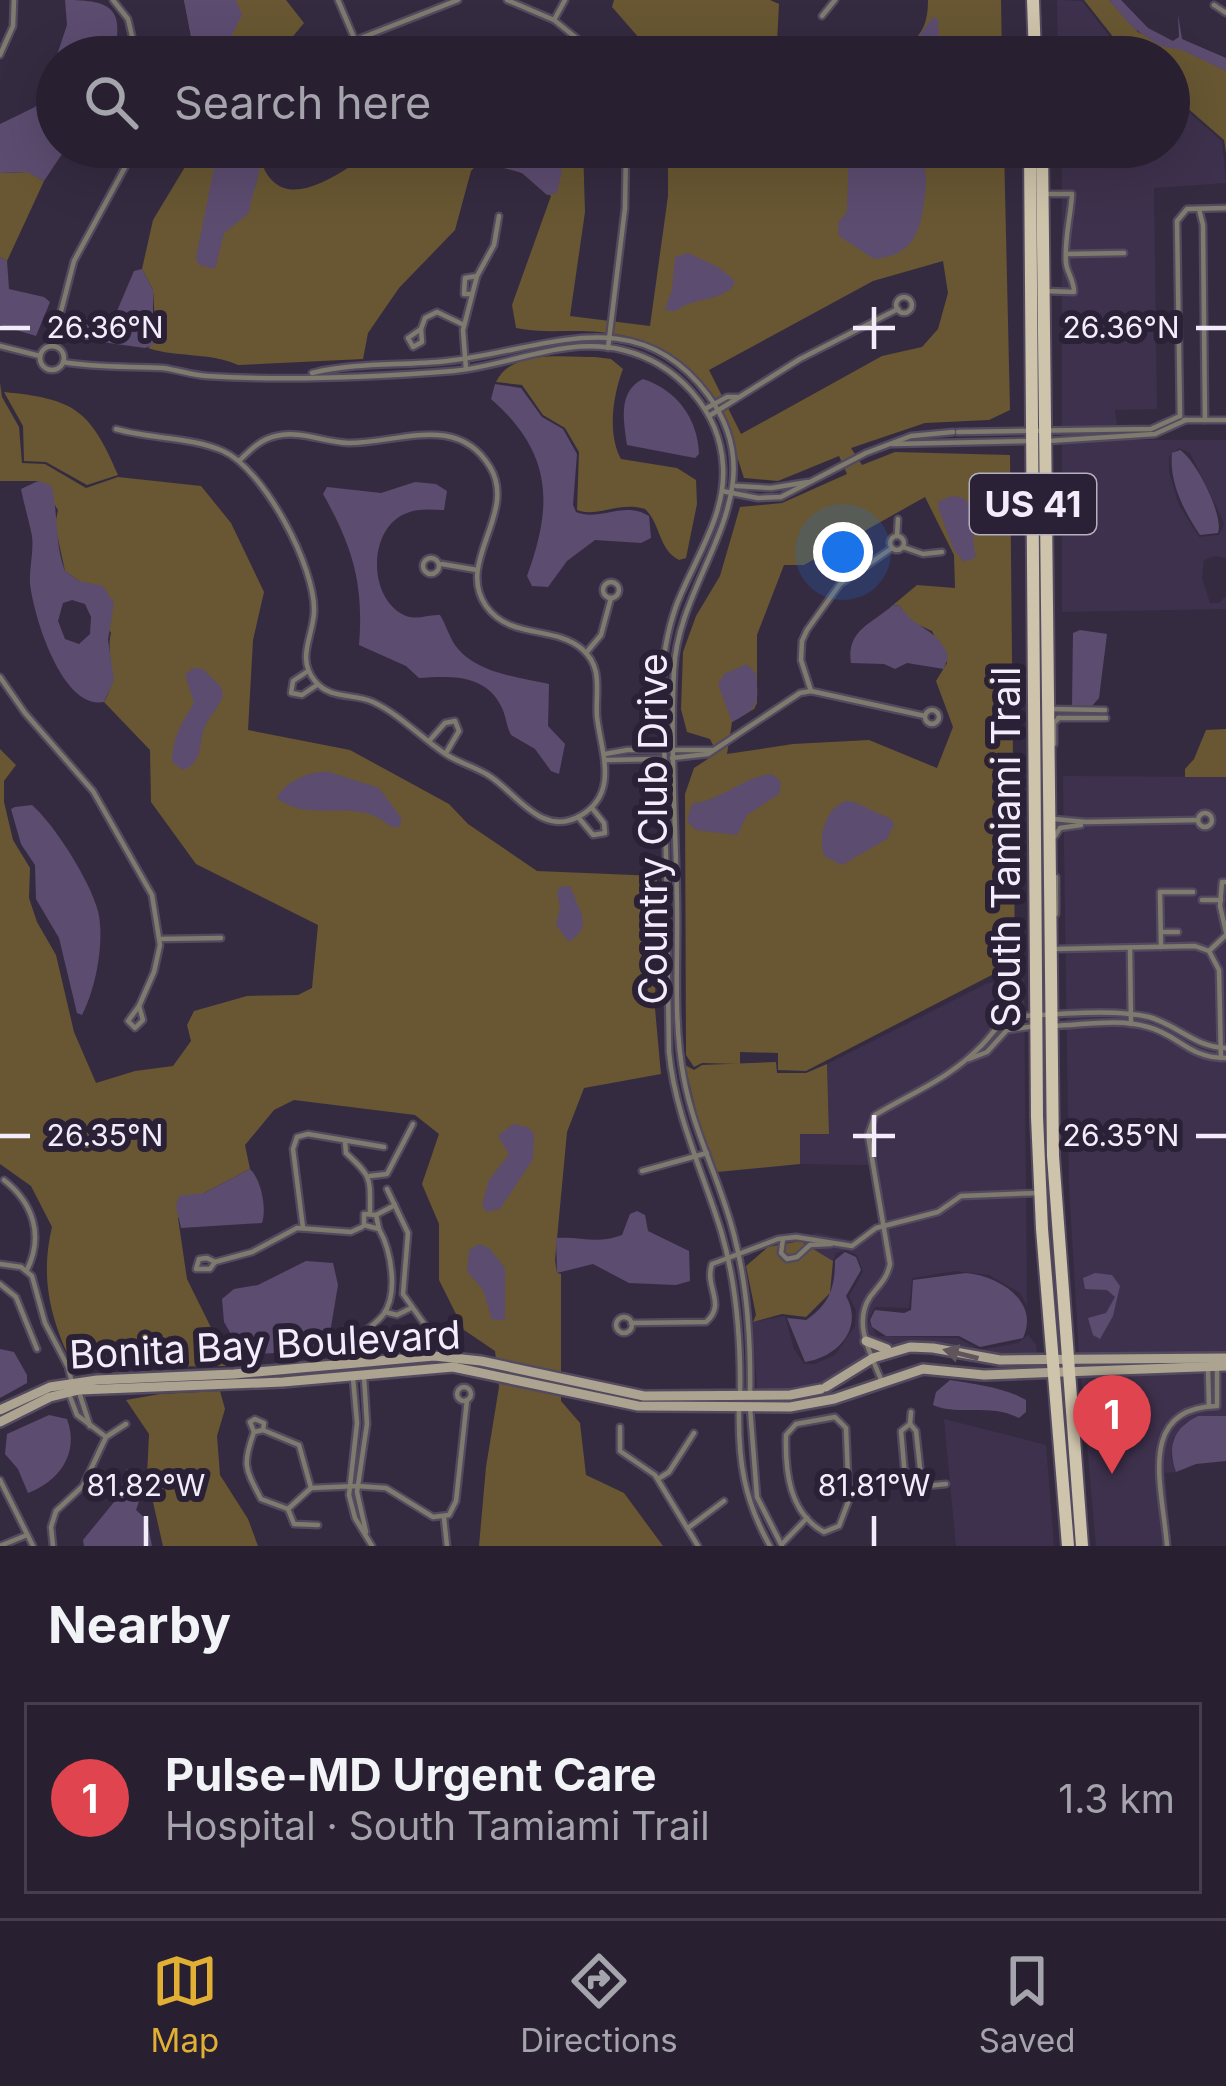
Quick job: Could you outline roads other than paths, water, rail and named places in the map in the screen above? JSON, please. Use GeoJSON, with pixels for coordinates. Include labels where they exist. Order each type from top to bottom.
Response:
{"type":"FeatureCollection","features":[{"type":"Feature","properties":{"kind":"main road"},"geometry":{"type":"LineString","coordinates":[[1034,0],[1035,36]]}},
{"type":"Feature","properties":{"kind":"main road","name":"South Tamiami Trail"},"geometry":{"type":"LineString","coordinates":[[1031,168],[1048,781],[1050,949],[1043,1021],[1068,1546]]}},
{"type":"Feature","properties":{"kind":"main road","name":"South Tamiami Trail"},"geometry":{"type":"LineString","coordinates":[[1042,168],[1034,627],[1040,700],[1047,713],[1040,1193],[1082,1546]]}},
{"type":"Feature","properties":{"kind":"street"},"geometry":{"type":"LineString","coordinates":[[0,55],[13,26],[14,0]]}},
{"type":"Feature","properties":{"kind":"street"},"geometry":{"type":"LineString","coordinates":[[113,0],[128,19],[132,36]]}},
{"type":"Feature","properties":{"kind":"street"},"geometry":{"type":"LineString","coordinates":[[338,0],[353,36]]}},
{"type":"Feature","properties":{"kind":"street"},"geometry":{"type":"LineString","coordinates":[[365,36],[458,0]]}},
{"type":"Feature","properties":{"kind":"street"},"geometry":{"type":"LineString","coordinates":[[507,0],[554,20],[574,36]]}},
{"type":"Feature","properties":{"kind":"street"},"geometry":{"type":"LineString","coordinates":[[554,20],[566,0]]}},
{"type":"Feature","properties":{"kind":"street"},"geometry":{"type":"LineString","coordinates":[[822,16],[835,0]]}},
{"type":"Feature","properties":{"kind":"street"},"geometry":{"type":"LineString","coordinates":[[1214,5],[1226,13]]}},
{"type":"Feature","properties":{"kind":"street"},"geometry":{"type":"LineString","coordinates":[[52,346],[74,261],[125,168]]}},
{"type":"Feature","properties":{"kind":"street"},"geometry":{"type":"LineString","coordinates":[[608,348],[626,168]]}},
{"type":"Feature","properties":{"kind":"street"},"geometry":{"type":"LineString","coordinates":[[1042,194],[1072,194],[1066,219],[1066,268],[1074,292],[1043,291]]}},
{"type":"Feature","properties":{"kind":"street"},"geometry":{"type":"LineString","coordinates":[[1199,208],[1205,420]]}},
{"type":"Feature","properties":{"kind":"street"},"geometry":{"type":"LineString","coordinates":[[1183,418],[1177,221],[1182,212],[1226,208]]}},
{"type":"Feature","properties":{"kind":"street"},"geometry":{"type":"LineString","coordinates":[[466,369],[464,325],[471,294],[464,294],[463,283],[476,276],[494,244],[499,216]]}},
{"type":"Feature","properties":{"kind":"street"},"geometry":{"type":"LineString","coordinates":[[1067,254],[1124,253]]}},
{"type":"Feature","properties":{"kind":"street"},"geometry":{"type":"LineString","coordinates":[[63,362],[109,369],[165,368],[214,377],[302,375],[466,369],[561,348],[608,348],[660,366],[687,386],[707,412],[898,309]]}},
{"type":"Feature","properties":{"kind":"street"},"geometry":{"type":"LineString","coordinates":[[421,329],[425,318],[437,312],[464,325]]}},
{"type":"Feature","properties":{"kind":"street"},"geometry":{"type":"LineString","coordinates":[[302,375],[353,364],[465,358],[552,339],[609,337],[663,355],[694,380],[716,408]]}},
{"type":"Feature","properties":{"kind":"street"},"geometry":{"type":"LineString","coordinates":[[0,346],[40,356],[47,368],[63,362]]}},
{"type":"Feature","properties":{"kind":"street"},"geometry":{"type":"LineString","coordinates":[[40,356],[52,346],[61,350],[63,362]]}},
{"type":"Feature","properties":{"kind":"street","name":"Country Club Drive"},"geometry":{"type":"LineString","coordinates":[[716,408],[732,451],[733,490],[727,518],[686,608],[677,640],[674,754],[680,1054],[688,1095],[738,1256],[748,1309],[743,1486],[750,1509],[778,1546]]}},
{"type":"Feature","properties":{"kind":"street","name":"Country Club Drive"},"geometry":{"type":"LineString","coordinates":[[707,412],[720,447],[722,488],[714,522],[668,632],[662,684],[669,1052],[677,1102],[728,1259],[739,1320],[754,1481],[778,1546]]}},
{"type":"Feature","properties":{"kind":"street"},"geometry":{"type":"LineString","coordinates":[[892,444],[1166,427],[1183,418],[1226,420]]}},
{"type":"Feature","properties":{"kind":"street"},"geometry":{"type":"LineString","coordinates":[[116,429],[217,448],[239,461],[275,504],[310,584],[314,609],[305,653],[317,685],[331,693],[374,702],[446,754],[495,780],[543,818],[560,822],[592,807],[604,786],[606,757],[597,715],[597,673],[586,653],[572,642],[522,631],[503,622],[483,602],[478,570],[498,488],[482,456],[457,440],[419,432],[351,443],[287,434],[261,442],[239,461]]}},
{"type":"Feature","properties":{"kind":"street"},"geometry":{"type":"LineString","coordinates":[[722,488],[781,496],[917,434],[1039,436]]}},
{"type":"Feature","properties":{"kind":"street"},"geometry":{"type":"LineString","coordinates":[[892,548],[898,518]]}},
{"type":"Feature","properties":{"kind":"street"},"geometry":{"type":"LineString","coordinates":[[896,536],[903,539],[903,547]]}},
{"type":"Feature","properties":{"kind":"street"},"geometry":{"type":"LineString","coordinates":[[811,692],[801,660],[802,640],[840,584],[892,548],[942,552]]}},
{"type":"Feature","properties":{"kind":"street"},"geometry":{"type":"LineString","coordinates":[[439,564],[478,570]]}},
{"type":"Feature","properties":{"kind":"street"},"geometry":{"type":"LineString","coordinates":[[586,653],[601,635],[611,598]]}},
{"type":"Feature","properties":{"kind":"street"},"geometry":{"type":"LineString","coordinates":[[308,671],[293,681],[291,692],[302,695],[317,685]]}},
{"type":"Feature","properties":{"kind":"street"},"geometry":{"type":"LineString","coordinates":[[0,676],[111,819],[152,895],[160,939],[156,965],[139,1006]]}},
{"type":"Feature","properties":{"kind":"street"},"geometry":{"type":"LineString","coordinates":[[606,757],[702,756],[800,693],[925,716]]}},
{"type":"Feature","properties":{"kind":"street"},"geometry":{"type":"LineString","coordinates":[[1047,713],[1068,714]]}},
{"type":"Feature","properties":{"kind":"street"},"geometry":{"type":"LineString","coordinates":[[1047,713],[1106,714]]}},
{"type":"Feature","properties":{"kind":"street"},"geometry":{"type":"LineString","coordinates":[[1047,713],[1054,724],[1054,798],[1048,812],[1060,821],[1198,820]]}},
{"type":"Feature","properties":{"kind":"street"},"geometry":{"type":"LineString","coordinates":[[428,741],[445,724],[455,722],[460,731],[446,754]]}},
{"type":"Feature","properties":{"kind":"street"},"geometry":{"type":"LineString","coordinates":[[578,817],[593,835],[604,833],[604,823],[592,807]]}},
{"type":"Feature","properties":{"kind":"street"},"geometry":{"type":"LineString","coordinates":[[1050,925],[1057,913],[1056,833],[1086,822]]}},
{"type":"Feature","properties":{"kind":"street"},"geometry":{"type":"LineString","coordinates":[[1209,951],[1226,933],[1222,882],[1226,882]]}},
{"type":"Feature","properties":{"kind":"street"},"geometry":{"type":"LineString","coordinates":[[1161,947],[1160,892],[1193,892]]}},
{"type":"Feature","properties":{"kind":"street"},"geometry":{"type":"LineString","coordinates":[[1202,900],[1223,896]]}},
{"type":"Feature","properties":{"kind":"street"},"geometry":{"type":"LineString","coordinates":[[1161,932],[1178,932]]}},
{"type":"Feature","properties":{"kind":"street"},"geometry":{"type":"LineString","coordinates":[[160,939],[220,938]]}},
{"type":"Feature","properties":{"kind":"street"},"geometry":{"type":"LineString","coordinates":[[882,1382],[866,1341],[863,1311],[889,1269],[868,1136],[871,1119],[936,1084],[1005,1020],[1131,1024],[1156,1029],[1192,1052],[1224,1058],[1219,970],[1209,951],[1195,946],[1050,949]]}},
{"type":"Feature","properties":{"kind":"street"},"geometry":{"type":"LineString","coordinates":[[1130,947],[1131,1024]]}},
{"type":"Feature","properties":{"kind":"street"},"geometry":{"type":"LineString","coordinates":[[1043,1021],[1130,1015],[1164,1022],[1196,1042],[1223,1048]]}},
{"type":"Feature","properties":{"kind":"street"},"geometry":{"type":"LineString","coordinates":[[370,1176],[387,1174],[413,1124]]}},
{"type":"Feature","properties":{"kind":"street"},"geometry":{"type":"LineString","coordinates":[[303,1228],[293,1149],[297,1137],[308,1134],[384,1147]]}},
{"type":"Feature","properties":{"kind":"street"},"geometry":{"type":"LineString","coordinates":[[345,1141],[346,1153],[370,1176],[391,1274],[386,1309],[350,1346],[367,1430],[357,1486],[370,1544]]}},
{"type":"Feature","properties":{"kind":"street"},"geometry":{"type":"LineString","coordinates":[[642,1171],[706,1153]]}},
{"type":"Feature","properties":{"kind":"street"},"geometry":{"type":"LineString","coordinates":[[4,1180],[26,1199],[34,1218],[33,1256],[27,1270]]}},
{"type":"Feature","properties":{"kind":"street"},"geometry":{"type":"LineString","coordinates":[[388,1189],[408,1233],[403,1294],[435,1339]]}},
{"type":"Feature","properties":{"kind":"street"},"geometry":{"type":"LineString","coordinates":[[631,1323],[706,1322],[717,1304],[709,1283],[716,1261],[783,1239],[810,1237],[852,1246],[884,1225],[938,1212],[961,1196],[1040,1193]]}},
{"type":"Feature","properties":{"kind":"street"},"geometry":{"type":"LineString","coordinates":[[364,1225],[364,1214],[375,1216],[396,1208]]}},
{"type":"Feature","properties":{"kind":"street"},"geometry":{"type":"LineString","coordinates":[[215,1262],[252,1252],[303,1228],[351,1232],[364,1225],[379,1229]]}},
{"type":"Feature","properties":{"kind":"street"},"geometry":{"type":"LineString","coordinates":[[783,1239],[781,1253],[787,1259],[810,1245],[836,1244]]}},
{"type":"Feature","properties":{"kind":"street"},"geometry":{"type":"LineString","coordinates":[[0,1264],[27,1270],[37,1288],[45,1323],[68,1367],[76,1415],[106,1438]]}},
{"type":"Feature","properties":{"kind":"street"},"geometry":{"type":"LineString","coordinates":[[0,1284],[13,1291],[37,1349]]}},
{"type":"Feature","properties":{"kind":"street"},"geometry":{"type":"LineString","coordinates":[[386,1309],[411,1308]]}},
{"type":"Feature","properties":{"kind":"street"},"geometry":{"type":"LineString","coordinates":[[29,1328],[45,1323]]}},
{"type":"Feature","properties":{"kind":"street"},"geometry":{"type":"LineString","coordinates":[[358,1336],[357,1423],[349,1486],[355,1518],[370,1544]]}},
{"type":"Feature","properties":{"kind":"street"},"geometry":{"type":"LineString","coordinates":[[866,1341],[892,1350]]}},
{"type":"Feature","properties":{"kind":"street","name":"Bonita Bay Boulevard"},"geometry":{"type":"LineString","coordinates":[[0,1410],[50,1387],[283,1382],[358,1369],[453,1367],[638,1406],[796,1395],[824,1388],[892,1350],[922,1347],[983,1359],[1059,1365]]}},
{"type":"Feature","properties":{"kind":"street"},"geometry":{"type":"LineString","coordinates":[[1059,1365],[1217,1362],[1213,1406],[1176,1415],[1161,1439],[1167,1546]]}},
{"type":"Feature","properties":{"kind":"street","name":"Bonita Bay Boulevard"},"geometry":{"type":"LineString","coordinates":[[745,1401],[814,1404],[912,1371],[935,1368],[984,1376],[1059,1365]]}},
{"type":"Feature","properties":{"kind":"street","name":"Bonita Bay Boulevard"},"geometry":{"type":"LineString","coordinates":[[0,1422],[73,1388]]}},
{"type":"Feature","properties":{"kind":"street"},"geometry":{"type":"LineString","coordinates":[[447,1546],[444,1518],[455,1506],[467,1400]]}},
{"type":"Feature","properties":{"kind":"street"},"geometry":{"type":"LineString","coordinates":[[911,1412],[922,1487]]}},
{"type":"Feature","properties":{"kind":"street"},"geometry":{"type":"LineString","coordinates":[[835,1417],[846,1428],[849,1500],[839,1526],[824,1536],[807,1518],[788,1482],[787,1430],[835,1417]]}},
{"type":"Feature","properties":{"kind":"street"},"geometry":{"type":"LineString","coordinates":[[263,1430],[264,1423],[250,1422],[254,1432],[244,1459],[261,1499],[288,1509],[295,1524],[317,1525]]}},
{"type":"Feature","properties":{"kind":"street"},"geometry":{"type":"LineString","coordinates":[[53,1546],[56,1511],[83,1486],[106,1438],[126,1424]]}},
{"type":"Feature","properties":{"kind":"street"},"geometry":{"type":"LineString","coordinates":[[910,1424],[901,1431],[906,1488],[946,1484]]}},
{"type":"Feature","properties":{"kind":"street"},"geometry":{"type":"LineString","coordinates":[[620,1427],[620,1451],[658,1479],[698,1546]]}},
{"type":"Feature","properties":{"kind":"street"},"geometry":{"type":"LineString","coordinates":[[254,1432],[263,1430],[299,1445],[311,1489]]}},
{"type":"Feature","properties":{"kind":"street"},"geometry":{"type":"LineString","coordinates":[[658,1479],[670,1472],[694,1433]]}},
{"type":"Feature","properties":{"kind":"street"},"geometry":{"type":"LineString","coordinates":[[1,1479],[33,1546]]}},
{"type":"Feature","properties":{"kind":"street"},"geometry":{"type":"LineString","coordinates":[[288,1509],[311,1489],[357,1486],[386,1488],[428,1514],[444,1518]]}},
{"type":"Feature","properties":{"kind":"street"},"geometry":{"type":"LineString","coordinates":[[688,1528],[724,1501]]}},
{"type":"Feature","properties":{"kind":"street"},"geometry":{"type":"LineString","coordinates":[[778,1546],[807,1518]]}},
{"type":"Feature","properties":{"kind":"street"},"geometry":{"type":"LineString","coordinates":[[0,1546],[27,1535]]}},
{"type":"Feature","properties":{"kind":"place","name":"Pulse-MD Urgent Care"},"geometry":{"type":"Point","coordinates":[1112,1474]}}]}
